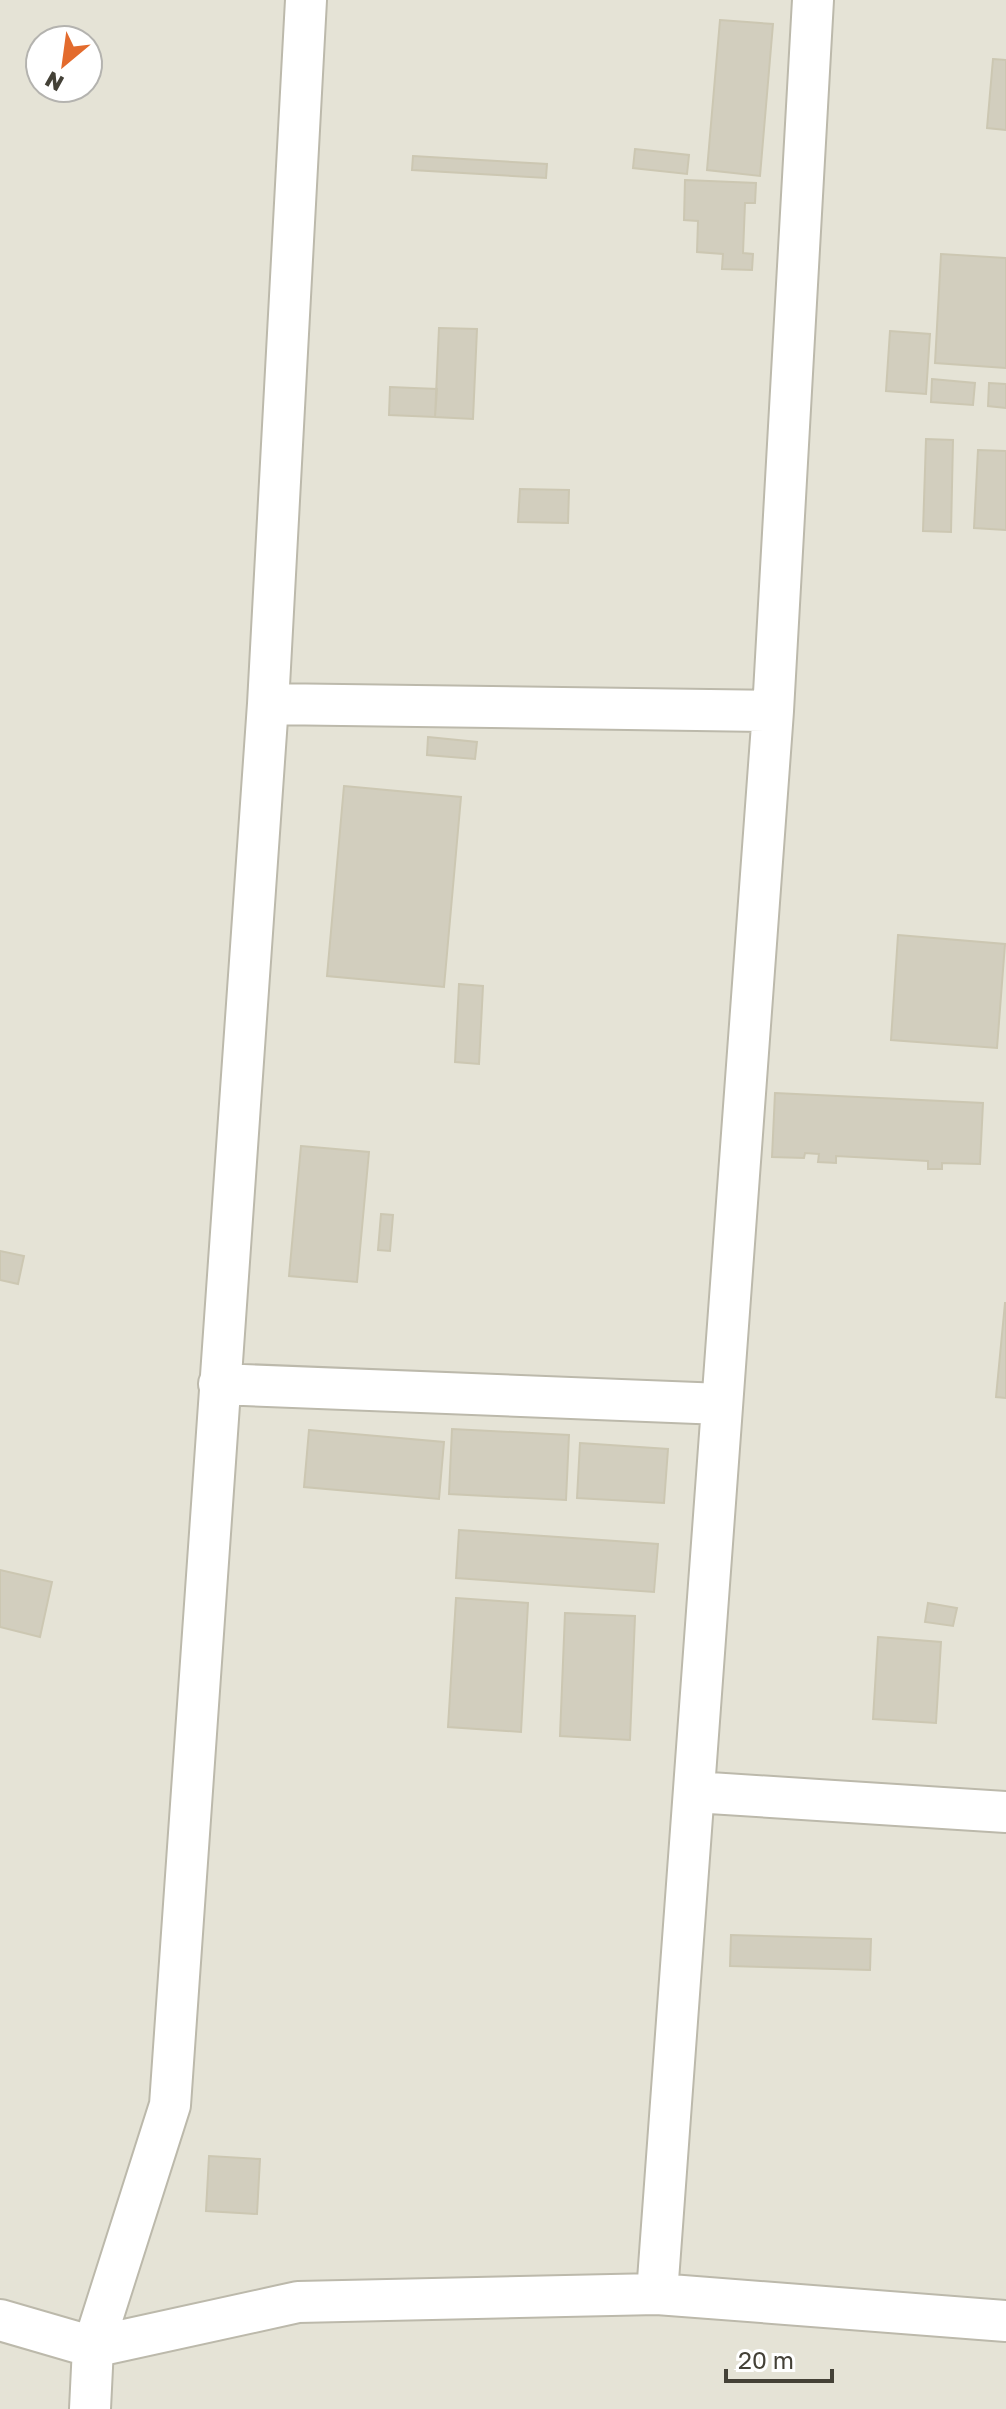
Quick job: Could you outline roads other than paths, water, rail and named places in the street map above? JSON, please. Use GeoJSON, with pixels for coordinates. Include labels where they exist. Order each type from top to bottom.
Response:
{"type":"FeatureCollection","features":[{"type":"Feature","properties":{"kind":"street"},"geometry":{"type":"LineString","coordinates":[[90,2409],[93,2347],[170,2105],[268,704],[306,0]]}},
{"type":"Feature","properties":{"kind":"street"},"geometry":{"type":"LineString","coordinates":[[657,2294],[773,711],[813,0]]}},
{"type":"Feature","properties":{"kind":"street"},"geometry":{"type":"LineString","coordinates":[[268,704],[773,711]]}},
{"type":"Feature","properties":{"kind":"street"},"geometry":{"type":"LineString","coordinates":[[219,1384],[722,1404]]}},
{"type":"Feature","properties":{"kind":"street"},"geometry":{"type":"LineString","coordinates":[[694,1792],[1006,1812]]}},
{"type":"Feature","properties":{"kind":"street"},"geometry":{"type":"LineString","coordinates":[[0,2320],[93,2347],[298,2302],[657,2294],[1006,2321]]}}]}
